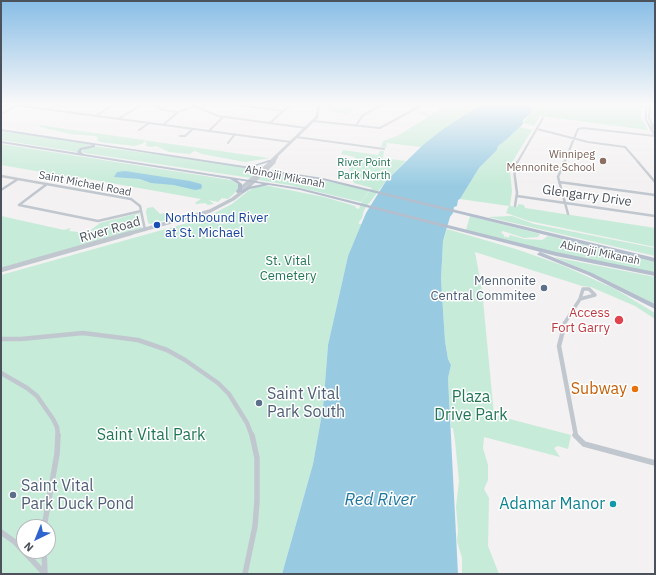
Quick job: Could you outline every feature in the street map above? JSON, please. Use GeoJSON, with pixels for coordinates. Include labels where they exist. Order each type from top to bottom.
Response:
{"type":"FeatureCollection","features":[{"type":"Feature","properties":{"kind":"main road","name":"Abinojii Mikanah"},"geometry":{"type":"LineString","coordinates":[[13,132],[290,173],[352,185],[482,218],[655,259]]}},
{"type":"Feature","properties":{"kind":"main road","name":"Abinojii Mikanah"},"geometry":{"type":"LineString","coordinates":[[1,142],[274,184],[343,199],[567,257],[655,274]]}},
{"type":"Feature","properties":{"kind":"main road"},"geometry":{"type":"LineString","coordinates":[[82,154],[79,152],[80,150],[92,146],[130,149]]}},
{"type":"Feature","properties":{"kind":"main road"},"geometry":{"type":"LineString","coordinates":[[240,166],[258,165],[272,162],[277,169],[290,173]]}},
{"type":"Feature","properties":{"kind":"main road"},"geometry":{"type":"LineString","coordinates":[[226,177],[240,184],[240,192],[256,186],[274,184]]}},
{"type":"Feature","properties":{"kind":"main road"},"geometry":{"type":"LineString","coordinates":[[486,237],[544,255],[581,270],[655,307]]}},
{"type":"Feature","properties":{"kind":"street"},"geometry":{"type":"LineString","coordinates":[[180,136],[185,136],[190,132]]}},
{"type":"Feature","properties":{"kind":"street"},"geometry":{"type":"LineString","coordinates":[[216,132],[291,142]]}},
{"type":"Feature","properties":{"kind":"street","name":"River Road"},"geometry":{"type":"LineString","coordinates":[[1,270],[205,213],[223,204],[240,192],[302,132]]}},
{"type":"Feature","properties":{"kind":"street"},"geometry":{"type":"LineString","coordinates":[[515,206],[517,196],[514,170],[515,166],[535,132]]}},
{"type":"Feature","properties":{"kind":"street"},"geometry":{"type":"LineString","coordinates":[[549,132],[626,147],[655,182]]}},
{"type":"Feature","properties":{"kind":"street"},"geometry":{"type":"LineString","coordinates":[[568,214],[558,177],[577,132]]}},
{"type":"Feature","properties":{"kind":"street"},"geometry":{"type":"LineString","coordinates":[[622,132],[655,135]]}},
{"type":"Feature","properties":{"kind":"street"},"geometry":{"type":"LineString","coordinates":[[228,143],[235,134]]}},
{"type":"Feature","properties":{"kind":"street"},"geometry":{"type":"LineString","coordinates":[[296,137],[384,149]]}},
{"type":"Feature","properties":{"kind":"street","name":"Saint Michael Road"},"geometry":{"type":"LineString","coordinates":[[1,176],[128,198],[138,204],[145,230]]}},
{"type":"Feature","properties":{"kind":"street"},"geometry":{"type":"LineString","coordinates":[[1,190],[18,179]]}},
{"type":"Feature","properties":{"kind":"street"},"geometry":{"type":"LineString","coordinates":[[559,182],[655,195]]}},
{"type":"Feature","properties":{"kind":"street"},"geometry":{"type":"LineString","coordinates":[[47,184],[21,202],[20,205],[98,221],[141,211]]}},
{"type":"Feature","properties":{"kind":"street","name":"Glengarry Drive"},"geometry":{"type":"LineString","coordinates":[[517,196],[655,216]]}},
{"type":"Feature","properties":{"kind":"street"},"geometry":{"type":"LineString","coordinates":[[580,299],[563,326],[559,346],[575,435],[584,444],[655,463]]}},
{"type":"Feature","properties":{"kind":"street"},"geometry":{"type":"LineString","coordinates":[[1,340],[83,333],[138,340],[167,350],[186,360],[218,383],[229,394],[247,423],[254,440],[257,458],[257,501],[255,526],[245,574]]}},
{"type":"Feature","properties":{"kind":"street"},"geometry":{"type":"LineString","coordinates":[[1,373],[27,388],[37,396],[57,427],[57,454],[45,519]]}},
{"type":"Feature","properties":{"kind":"street"},"geometry":{"type":"LineString","coordinates":[[1,532],[16,542],[45,574]]}},
{"type":"Feature","properties":{"kind":"street"},"geometry":{"type":"LineString","coordinates":[[44,559],[45,574]]}},
{"type":"Feature","properties":{"kind":"green space"},"geometry":{"type":"Polygon","coordinates":[[[1,132],[7,132],[92,144],[80,149],[77,152],[1,140],[1,132]]]}},
{"type":"Feature","properties":{"kind":"green space"},"geometry":{"type":"Polygon","coordinates":[[[61,132],[87,132],[270,158],[245,162],[202,154],[195,151],[196,150],[190,154],[169,152],[156,146],[146,146],[146,141],[142,144],[134,146],[100,142],[97,140],[98,137],[95,136],[61,132]]]}},
{"type":"Feature","properties":{"kind":"green space"},"geometry":{"type":"Polygon","coordinates":[[[404,132],[442,132],[421,147],[387,143],[386,148],[381,147],[383,141],[404,132]]]}},
{"type":"Feature","properties":{"kind":"green space"},"geometry":{"type":"Polygon","coordinates":[[[515,132],[531,132],[511,164],[510,171],[512,191],[510,206],[517,207],[519,204],[524,205],[525,208],[655,228],[655,247],[529,221],[506,213],[509,206],[460,199],[479,168],[497,150],[498,146],[515,132]]]}},
{"type":"Feature","properties":{"kind":"green space"},"geometry":{"type":"Polygon","coordinates":[[[1,144],[231,180],[239,185],[238,190],[228,199],[222,198],[218,202],[209,200],[214,204],[208,205],[205,203],[196,204],[195,203],[201,199],[1,165],[1,144]]]}},
{"type":"Feature","properties":{"kind":"green space"},"geometry":{"type":"Polygon","coordinates":[[[93,146],[259,169],[251,178],[82,152],[84,149],[93,146]]]}},
{"type":"Feature","properties":{"kind":"green space","name":"Saint Vital Park"},"geometry":{"type":"Polygon","coordinates":[[[343,150],[378,155],[380,151],[384,151],[383,158],[406,161],[386,181],[364,210],[362,218],[359,222],[359,224],[362,224],[348,256],[328,345],[323,408],[313,464],[282,574],[1,574],[1,275],[205,218],[232,204],[248,191],[256,187],[269,186],[324,197],[355,206],[359,209],[362,201],[372,188],[354,183],[349,169],[355,157],[341,154],[343,150]]]}},
{"type":"Feature","properties":{"kind":"green space"},"geometry":{"type":"Polygon","coordinates":[[[266,171],[343,184],[369,191],[361,202],[289,185],[258,180],[266,171]]]}},
{"type":"Feature","properties":{"kind":"green space"},"geometry":{"type":"Polygon","coordinates":[[[153,207],[160,214],[165,213],[179,217],[150,224],[148,223],[146,212],[147,208],[153,207]]]}},
{"type":"Feature","properties":{"kind":"green space"},"geometry":{"type":"Polygon","coordinates":[[[139,213],[142,229],[1,268],[1,216],[64,230],[71,228],[69,231],[87,233],[100,223],[139,213]]]}},
{"type":"Feature","properties":{"kind":"green space"},"geometry":{"type":"Polygon","coordinates":[[[470,216],[540,234],[538,237],[524,238],[503,231],[501,232],[504,235],[504,238],[505,236],[508,238],[510,235],[524,239],[542,240],[548,236],[655,262],[655,273],[577,258],[466,230],[470,216]]]}},
{"type":"Feature","properties":{"kind":"green space"},"geometry":{"type":"Polygon","coordinates":[[[512,216],[534,224],[655,248],[655,256],[488,217],[512,216]]]}},
{"type":"Feature","properties":{"kind":"green space","name":"Plaza Drive Park"},"geometry":{"type":"Polygon","coordinates":[[[447,229],[519,250],[564,266],[615,289],[655,313],[655,319],[635,306],[591,287],[582,286],[475,252],[482,290],[494,415],[571,435],[568,449],[558,446],[554,448],[560,457],[484,437],[483,448],[488,465],[488,480],[484,489],[489,498],[488,546],[499,574],[462,574],[462,558],[457,541],[458,530],[456,507],[459,481],[455,441],[453,428],[451,428],[448,378],[451,365],[448,359],[445,341],[441,279],[443,241],[447,229]]]}},
{"type":"Feature","properties":{"kind":"green space"},"geometry":{"type":"Polygon","coordinates":[[[554,257],[655,277],[655,304],[598,276],[554,257]]]}},
{"type":"Feature","properties":{"kind":"water","name":"Red River"},"geometry":{"type":"Polygon","coordinates":[[[440,132],[515,132],[498,146],[497,150],[479,168],[458,200],[457,206],[454,207],[443,241],[441,279],[445,341],[448,359],[451,365],[448,378],[458,574],[282,574],[313,464],[323,408],[328,345],[348,256],[366,213],[386,181],[423,145],[440,132]]]}},
{"type":"Feature","properties":{"kind":"water"},"geometry":{"type":"Polygon","coordinates":[[[125,171],[190,181],[201,184],[202,186],[201,189],[195,190],[174,185],[151,183],[140,179],[114,177],[117,172],[125,171]]]}},
{"type":"Feature","properties":{"kind":"place","name":"Winnipeg Mennonite School"},"geometry":{"type":"Point","coordinates":[603,161]}},
{"type":"Feature","properties":{"kind":"place","name":"Northbound River at St. Michael"},"geometry":{"type":"Point","coordinates":[157,225]}},
{"type":"Feature","properties":{"kind":"place","name":"Mennonite Central Commitee"},"geometry":{"type":"Point","coordinates":[544,288]}},
{"type":"Feature","properties":{"kind":"place","name":"Access Fort Garry"},"geometry":{"type":"Point","coordinates":[619,320]}},
{"type":"Feature","properties":{"kind":"place","name":"Subway"},"geometry":{"type":"Point","coordinates":[635,389]}},
{"type":"Feature","properties":{"kind":"place","name":"Saint Vital Park South"},"geometry":{"type":"Point","coordinates":[259,403]}},
{"type":"Feature","properties":{"kind":"place","name":"Saint Vital Park Duck Pond"},"geometry":{"type":"Point","coordinates":[13,495]}},
{"type":"Feature","properties":{"kind":"place","name":"Adamar Manor"},"geometry":{"type":"Point","coordinates":[613,504]}},
{"type":"Feature","properties":{"kind":"park label","name":"River Point Park North"},"geometry":{"type":"Point","coordinates":[364,169]}},
{"type":"Feature","properties":{"kind":"park label","name":"St. Vital Cemetery"},"geometry":{"type":"Point","coordinates":[288,268]}}]}
